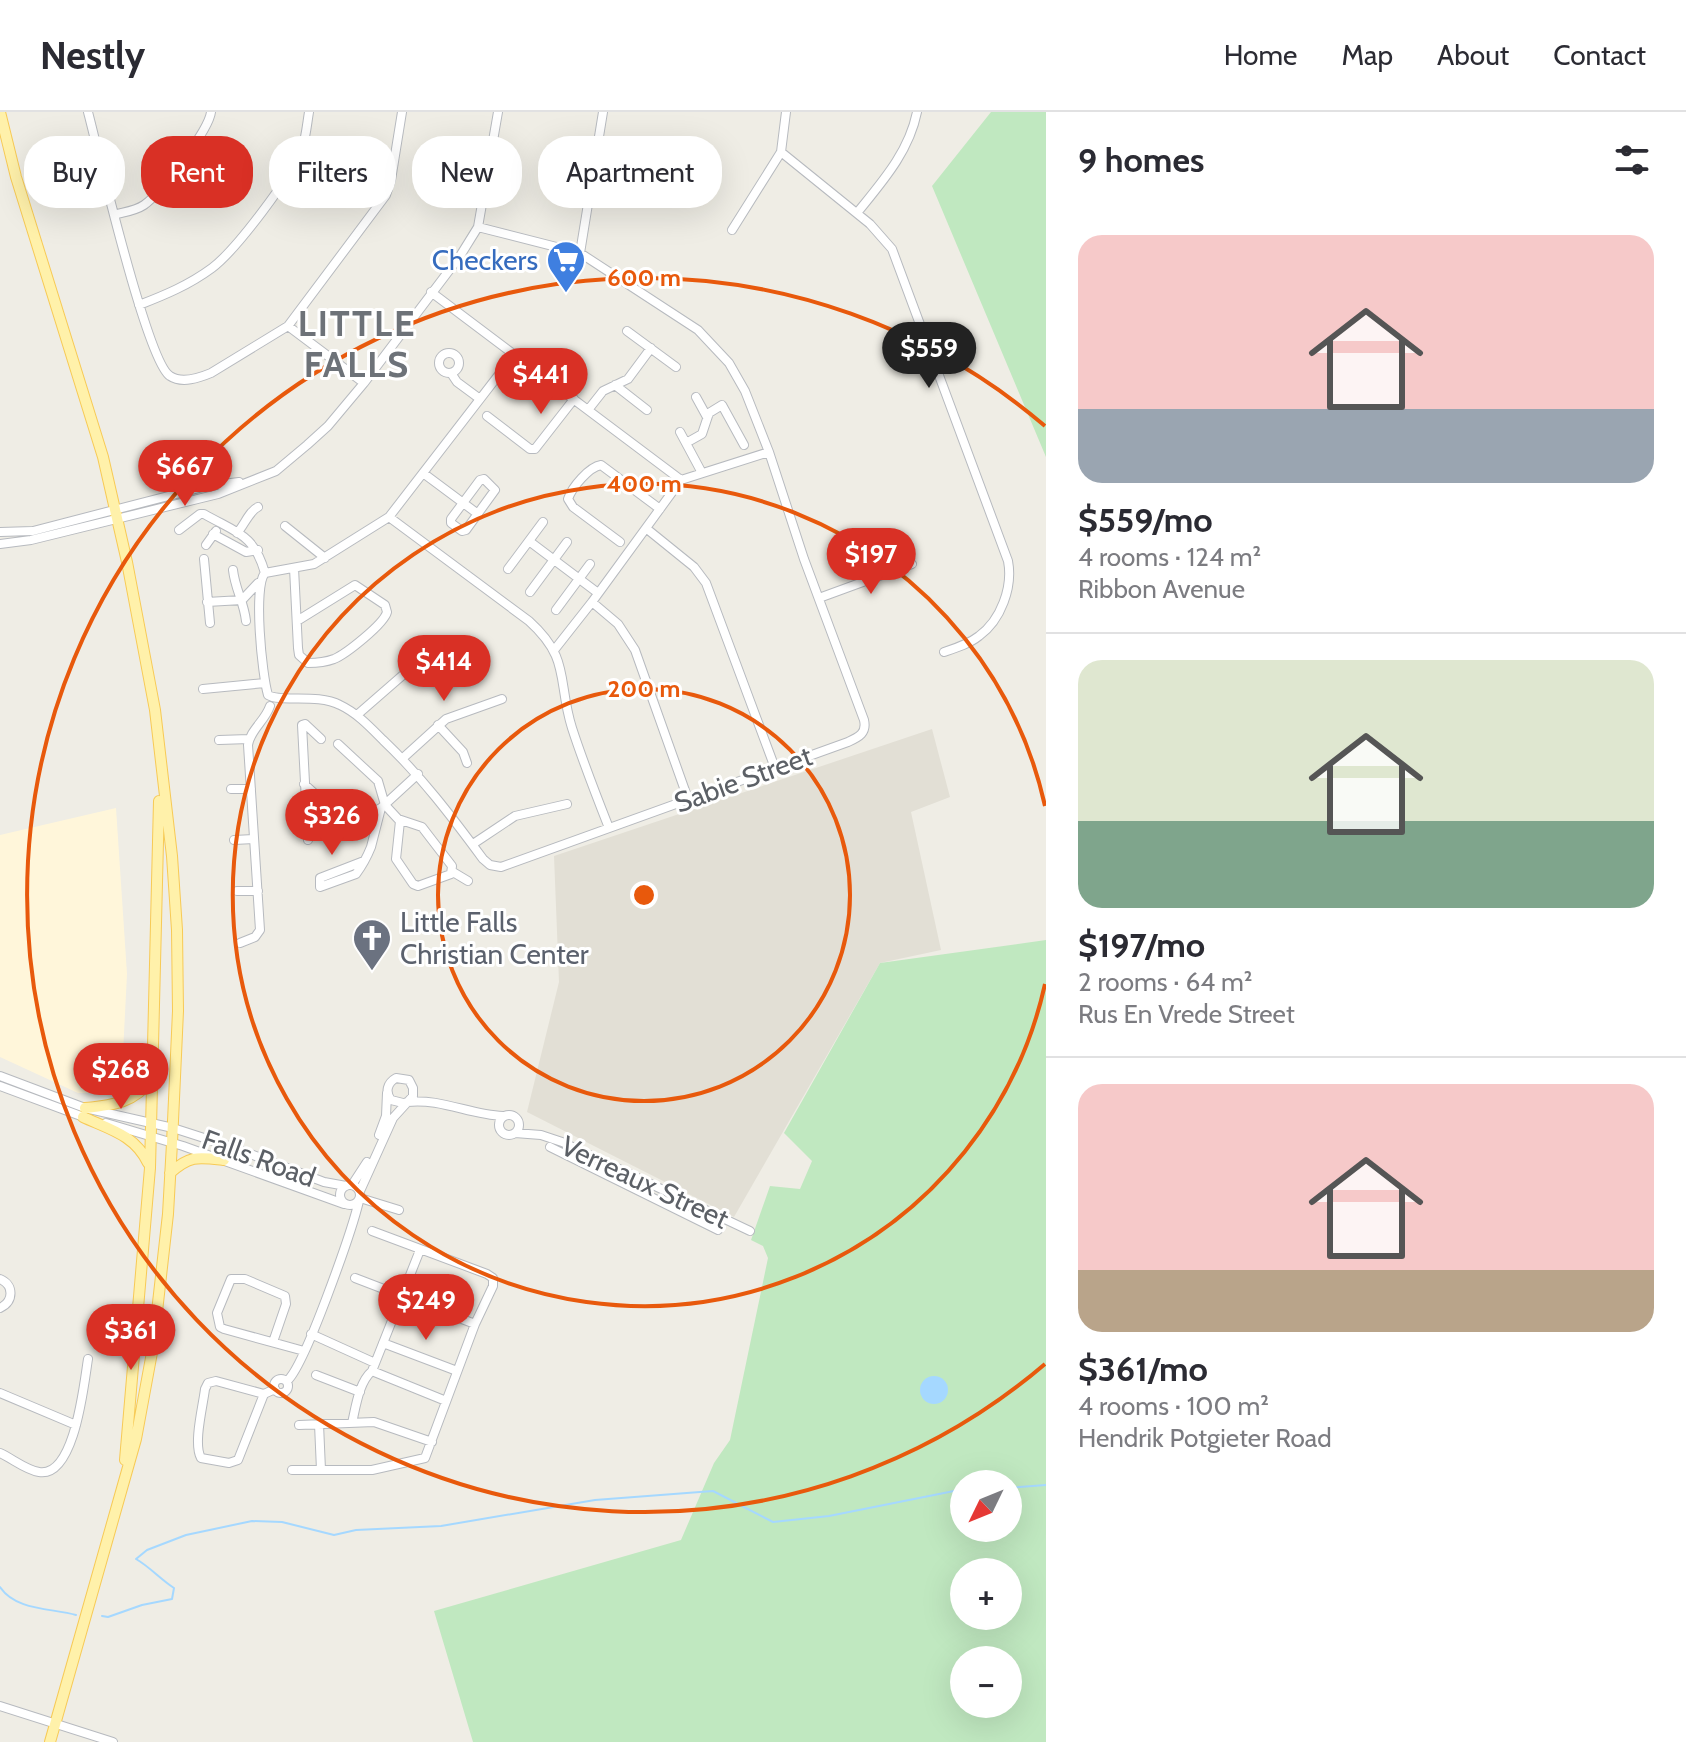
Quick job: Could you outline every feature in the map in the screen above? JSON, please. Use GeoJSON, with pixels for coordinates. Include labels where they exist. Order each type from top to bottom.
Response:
{"type":"FeatureCollection","features":[{"type":"Feature","properties":{"kind":"main road"},"geometry":{"type":"LineString","coordinates":[[0,112],[36,244],[103,457],[155,710],[177,930],[178,1011],[173,1128],[153,1347],[136,1439],[50,1742]]}},
{"type":"Feature","properties":{"kind":"main road"},"geometry":{"type":"LineString","coordinates":[[122,1490],[150,1168],[161,776]]}},
{"type":"Feature","properties":{"kind":"main road"},"geometry":{"type":"LineString","coordinates":[[84,1112],[125,1102],[143,1091],[152,1079]]}},
{"type":"Feature","properties":{"kind":"main road"},"geometry":{"type":"LineString","coordinates":[[84,1112],[136,1142],[150,1168]]}},
{"type":"Feature","properties":{"kind":"main road"},"geometry":{"type":"LineString","coordinates":[[170,1173],[195,1157],[224,1160]]}},
{"type":"Feature","properties":{"kind":"street"},"geometry":{"type":"LineString","coordinates":[[88,112],[139,305],[162,369],[168,375],[185,380],[199,378],[288,326],[386,195],[402,112]]}},
{"type":"Feature","properties":{"kind":"street"},"geometry":{"type":"LineString","coordinates":[[114,215],[138,209],[151,200],[206,130],[211,112]]}},
{"type":"Feature","properties":{"kind":"street"},"geometry":{"type":"LineString","coordinates":[[139,305],[184,286],[225,256],[294,164],[304,142],[309,112]]}},
{"type":"Feature","properties":{"kind":"street"},"geometry":{"type":"LineString","coordinates":[[0,544],[31,540],[207,486],[251,480],[276,471],[307,445],[328,426],[364,383],[460,256],[478,227],[498,112]]}},
{"type":"Feature","properties":{"kind":"street"},"geometry":{"type":"LineString","coordinates":[[580,253],[603,112]]}},
{"type":"Feature","properties":{"kind":"street"},"geometry":{"type":"LineString","coordinates":[[732,230],[781,152],[786,112]]}},
{"type":"Feature","properties":{"kind":"street"},"geometry":{"type":"LineString","coordinates":[[857,213],[903,152],[913,133],[917,112]]}},
{"type":"Feature","properties":{"kind":"street"},"geometry":{"type":"LineString","coordinates":[[781,152],[857,213],[887,241],[897,258],[1008,561],[1008,589],[993,620],[979,636],[944,652]]}},
{"type":"Feature","properties":{"kind":"street"},"geometry":{"type":"LineString","coordinates":[[478,227],[580,253],[661,304],[715,346],[745,391],[819,598],[912,564]]}},
{"type":"Feature","properties":{"kind":"street"},"geometry":{"type":"LineString","coordinates":[[431,292],[681,480]]}},
{"type":"Feature","properties":{"kind":"street"},"geometry":{"type":"LineString","coordinates":[[288,326],[364,383]]}},
{"type":"Feature","properties":{"kind":"street"},"geometry":{"type":"LineString","coordinates":[[627,331],[676,367]]}},
{"type":"Feature","properties":{"kind":"street"},"geometry":{"type":"LineString","coordinates":[[588,410],[603,391],[628,379],[651,348]]}},
{"type":"Feature","properties":{"kind":"street"},"geometry":{"type":"LineString","coordinates":[[207,602],[242,600],[265,573],[305,568],[389,517],[514,355]]}},
{"type":"Feature","properties":{"kind":"street"},"geometry":{"type":"LineString","coordinates":[[451,373],[454,379],[480,399]]}},
{"type":"Feature","properties":{"kind":"street"},"geometry":{"type":"LineString","coordinates":[[615,385],[647,410]]}},
{"type":"Feature","properties":{"kind":"street"},"geometry":{"type":"LineString","coordinates":[[696,397],[707,417]]}},
{"type":"Feature","properties":{"kind":"street"},"geometry":{"type":"LineString","coordinates":[[487,416],[530,449],[535,449],[574,399]]}},
{"type":"Feature","properties":{"kind":"street"},"geometry":{"type":"LineString","coordinates":[[686,443],[702,434],[711,411],[724,406],[744,445]]}},
{"type":"Feature","properties":{"kind":"street"},"geometry":{"type":"LineString","coordinates":[[680,432],[702,473]]}},
{"type":"Feature","properties":{"kind":"street"},"geometry":{"type":"LineString","coordinates":[[555,649],[681,480],[769,452]]}},
{"type":"Feature","properties":{"kind":"street"},"geometry":{"type":"LineString","coordinates":[[620,542],[573,507],[568,499],[570,492],[595,466],[601,465],[660,509]]}},
{"type":"Feature","properties":{"kind":"street"},"geometry":{"type":"LineString","coordinates":[[423,473],[478,514]]}},
{"type":"Feature","properties":{"kind":"street"},"geometry":{"type":"LineString","coordinates":[[481,479],[494,486],[495,490],[478,514],[465,531],[451,523],[481,479]]}},
{"type":"Feature","properties":{"kind":"street"},"geometry":{"type":"LineString","coordinates":[[237,533],[246,524],[253,509],[258,507]]}},
{"type":"Feature","properties":{"kind":"street"},"geometry":{"type":"LineString","coordinates":[[0,532],[33,531],[115,513]]}},
{"type":"Feature","properties":{"kind":"street"},"geometry":{"type":"LineString","coordinates":[[179,530],[201,513],[237,533],[258,550],[265,573]]}},
{"type":"Feature","properties":{"kind":"street"},"geometry":{"type":"LineString","coordinates":[[389,517],[546,636],[560,663],[575,736],[609,828]]}},
{"type":"Feature","properties":{"kind":"street"},"geometry":{"type":"LineString","coordinates":[[508,569],[543,522]]}},
{"type":"Feature","properties":{"kind":"street"},"geometry":{"type":"LineString","coordinates":[[206,545],[220,523]]}},
{"type":"Feature","properties":{"kind":"street"},"geometry":{"type":"LineString","coordinates":[[285,526],[325,558]]}},
{"type":"Feature","properties":{"kind":"street"},"geometry":{"type":"LineString","coordinates":[[647,529],[694,567],[706,583],[775,768]]}},
{"type":"Feature","properties":{"kind":"street"},"geometry":{"type":"LineString","coordinates":[[213,534],[246,552],[258,550]]}},
{"type":"Feature","properties":{"kind":"street"},"geometry":{"type":"LineString","coordinates":[[529,541],[598,593]]}},
{"type":"Feature","properties":{"kind":"street"},"geometry":{"type":"LineString","coordinates":[[530,592],[567,542]]}},
{"type":"Feature","properties":{"kind":"street"},"geometry":{"type":"LineString","coordinates":[[204,559],[210,623]]}},
{"type":"Feature","properties":{"kind":"street"},"geometry":{"type":"LineString","coordinates":[[556,610],[590,564]]}},
{"type":"Feature","properties":{"kind":"street"},"geometry":{"type":"LineString","coordinates":[[294,568],[297,621],[299,655],[303,660],[313,663],[333,660],[380,624],[387,612],[385,605],[355,585],[297,621]]}},
{"type":"Feature","properties":{"kind":"street"},"geometry":{"type":"LineString","coordinates":[[233,570],[235,589],[242,600],[246,621]]}},
{"type":"Feature","properties":{"kind":"street"},"geometry":{"type":"LineString","coordinates":[[240,943],[260,933],[249,739],[272,701],[265,683],[259,581]]}},
{"type":"Feature","properties":{"kind":"street","name":"Sabie Street"},"geometry":{"type":"LineString","coordinates":[[473,844],[490,865],[501,867],[859,737],[865,727],[864,720],[819,598]]}},
{"type":"Feature","properties":{"kind":"street"},"geometry":{"type":"LineString","coordinates":[[592,602],[618,624],[635,650],[688,799]]}},
{"type":"Feature","properties":{"kind":"street"},"geometry":{"type":"LineString","coordinates":[[357,715],[419,661],[442,650]]}},
{"type":"Feature","properties":{"kind":"street"},"geometry":{"type":"LineString","coordinates":[[203,689],[265,683]]}},
{"type":"Feature","properties":{"kind":"street"},"geometry":{"type":"LineString","coordinates":[[272,701],[296,697],[319,698],[337,703],[357,715],[418,774],[473,844],[515,816],[567,804]]}},
{"type":"Feature","properties":{"kind":"street"},"geometry":{"type":"LineString","coordinates":[[403,758],[438,725],[458,714],[502,699]]}},
{"type":"Feature","properties":{"kind":"street"},"geometry":{"type":"LineString","coordinates":[[308,840],[303,724],[321,739]]}},
{"type":"Feature","properties":{"kind":"street"},"geometry":{"type":"LineString","coordinates":[[438,725],[463,752],[467,763]]}},
{"type":"Feature","properties":{"kind":"street"},"geometry":{"type":"LineString","coordinates":[[219,740],[249,739]]}},
{"type":"Feature","properties":{"kind":"street"},"geometry":{"type":"LineString","coordinates":[[338,744],[378,781],[383,806],[371,847],[364,861],[352,877],[320,887],[320,878],[364,861]]}},
{"type":"Feature","properties":{"kind":"street"},"geometry":{"type":"LineString","coordinates":[[304,784],[344,820],[351,821],[383,806],[418,774]]}},
{"type":"Feature","properties":{"kind":"street"},"geometry":{"type":"LineString","coordinates":[[231,789],[251,789]]}},
{"type":"Feature","properties":{"kind":"street"},"geometry":{"type":"LineString","coordinates":[[383,806],[400,821],[422,827],[452,866],[453,872],[468,881]]}},
{"type":"Feature","properties":{"kind":"street"},"geometry":{"type":"LineString","coordinates":[[400,821],[396,859],[413,884],[418,886],[453,872]]}},
{"type":"Feature","properties":{"kind":"street"},"geometry":{"type":"LineString","coordinates":[[234,840],[254,839]]}},
{"type":"Feature","properties":{"kind":"street"},"geometry":{"type":"LineString","coordinates":[[237,891],[258,891]]}},
{"type":"Feature","properties":{"kind":"street"},"geometry":{"type":"LineString","coordinates":[[0,1076],[84,1112]]}},
{"type":"Feature","properties":{"kind":"street"},"geometry":{"type":"LineString","coordinates":[[345,1204],[353,1205],[355,1192],[386,1116],[389,1084],[396,1078],[405,1078],[434,1101]]}},
{"type":"Feature","properties":{"kind":"street"},"geometry":{"type":"LineString","coordinates":[[264,1394],[238,1460],[229,1463],[201,1458],[199,1438],[208,1383],[216,1381],[264,1394],[275,1389],[278,1379],[287,1381],[296,1372],[351,1226],[355,1192],[383,1136],[413,1096],[412,1084]]}},
{"type":"Feature","properties":{"kind":"street"},"geometry":{"type":"LineString","coordinates":[[0,1086],[84,1112]]}},
{"type":"Feature","properties":{"kind":"street"},"geometry":{"type":"LineString","coordinates":[[387,1093],[395,1102],[434,1101],[475,1113],[510,1114],[518,1121],[519,1128],[515,1133],[506,1135],[475,1113]]}},
{"type":"Feature","properties":{"kind":"street","name":"Falls Road"},"geometry":{"type":"LineString","coordinates":[[84,1112],[173,1128],[399,1210]]}},
{"type":"Feature","properties":{"kind":"street","name":"Falls Road"},"geometry":{"type":"LineString","coordinates":[[84,1112],[345,1204]]}},
{"type":"Feature","properties":{"kind":"street"},"geometry":{"type":"LineString","coordinates":[[499,1129],[499,1120],[503,1116]]}},
{"type":"Feature","properties":{"kind":"street","name":"Verreaux Street"},"geometry":{"type":"LineString","coordinates":[[518,1121],[541,1135],[562,1142],[750,1231]]}},
{"type":"Feature","properties":{"kind":"street","name":"Verreaux Street"},"geometry":{"type":"LineString","coordinates":[[515,1133],[541,1135]]}},
{"type":"Feature","properties":{"kind":"street"},"geometry":{"type":"LineString","coordinates":[[550,1147],[718,1230]]}},
{"type":"Feature","properties":{"kind":"street"},"geometry":{"type":"LineString","coordinates":[[285,1181],[289,1169]]}},
{"type":"Feature","properties":{"kind":"street"},"geometry":{"type":"LineString","coordinates":[[351,1226],[340,1195],[355,1192]]}},
{"type":"Feature","properties":{"kind":"street"},"geometry":{"type":"LineString","coordinates":[[292,1470],[372,1470],[425,1458],[475,1324],[493,1286],[493,1278],[372,1231]]}},
{"type":"Feature","properties":{"kind":"street"},"geometry":{"type":"LineString","coordinates":[[352,1423],[367,1374],[374,1367],[420,1250]]}},
{"type":"Feature","properties":{"kind":"street"},"geometry":{"type":"LineString","coordinates":[[355,1278],[475,1324]]}},
{"type":"Feature","properties":{"kind":"street"},"geometry":{"type":"LineString","coordinates":[[0,1279],[8,1285],[11,1293],[9,1301],[0,1308]]}},
{"type":"Feature","properties":{"kind":"street"},"geometry":{"type":"LineString","coordinates":[[273,1342],[286,1304],[285,1296],[245,1279],[231,1279],[217,1313],[217,1323],[224,1329],[304,1351]]}},
{"type":"Feature","properties":{"kind":"street"},"geometry":{"type":"LineString","coordinates":[[311,1334],[446,1401]]}},
{"type":"Feature","properties":{"kind":"street"},"geometry":{"type":"LineString","coordinates":[[383,1343],[457,1371]]}},
{"type":"Feature","properties":{"kind":"street"},"geometry":{"type":"LineString","coordinates":[[0,1453],[39,1472],[49,1472],[65,1455],[76,1425],[88,1359]]}},
{"type":"Feature","properties":{"kind":"street"},"geometry":{"type":"LineString","coordinates":[[316,1375],[360,1392]]}},
{"type":"Feature","properties":{"kind":"street"},"geometry":{"type":"LineString","coordinates":[[0,1393],[76,1425]]}},
{"type":"Feature","properties":{"kind":"street"},"geometry":{"type":"LineString","coordinates":[[299,1425],[374,1422],[432,1442]]}},
{"type":"Feature","properties":{"kind":"street"},"geometry":{"type":"LineString","coordinates":[[319,1424],[321,1470]]}},
{"type":"Feature","properties":{"kind":"street"},"geometry":{"type":"LineString","coordinates":[[0,1706],[113,1742]]}},
{"type":"Feature","properties":{"kind":"shaded area"},"geometry":{"type":"Polygon","coordinates":[[[932,729],[950,797],[911,812],[941,950],[880,963],[734,1217],[527,1112],[559,982],[554,856],[932,729]]]}},
{"type":"Feature","properties":{"kind":"shaded area"},"geometry":{"type":"Polygon","coordinates":[[[116,808],[127,974],[121,1093],[78,1093],[0,1057],[0,835],[116,808]]]}},
{"type":"Feature","properties":{"kind":"green space"},"geometry":{"type":"Polygon","coordinates":[[[991,112],[1046,112],[1046,457],[932,186],[991,112]]]}},
{"type":"Feature","properties":{"kind":"green space"},"geometry":{"type":"Polygon","coordinates":[[[1046,940],[1046,1742],[473,1742],[434,1611],[681,1540],[714,1463],[730,1440],[768,1258],[763,1246],[751,1240],[770,1186],[800,1189],[812,1161],[784,1133],[880,963],[1046,940]]]}},
{"type":"Feature","properties":{"kind":"water"},"geometry":{"type":"Polygon","coordinates":[[[934,1376],[944,1380],[948,1390],[944,1400],[934,1404],[924,1400],[920,1390],[924,1380],[934,1376]]]}},
{"type":"Feature","properties":{"kind":"waterway"},"geometry":{"type":"LineString","coordinates":[[1022,1487],[1046,1485]]}},
{"type":"Feature","properties":{"kind":"waterway"},"geometry":{"type":"LineString","coordinates":[[102,1616],[172,1599],[174,1588],[136,1559],[147,1550],[186,1535],[252,1521],[282,1522],[334,1535],[356,1530],[441,1526],[595,1500],[713,1491],[773,1522],[829,1516],[950,1492]]}},
{"type":"Feature","properties":{"kind":"waterway"},"geometry":{"type":"LineString","coordinates":[[0,1587],[15,1601],[25,1605],[76,1615]]}},
{"type":"Feature","properties":{"kind":"place","name":"Checkers"},"geometry":{"type":"Point","coordinates":[566,294]}},
{"type":"Feature","properties":{"kind":"place","name":"Little Falls Christian Center"},"geometry":{"type":"Point","coordinates":[372,972]}},
{"type":"Feature","properties":{"kind":"district","name":"LITTLE FALLS"},"geometry":{"type":"Point","coordinates":[357,344]}}]}
